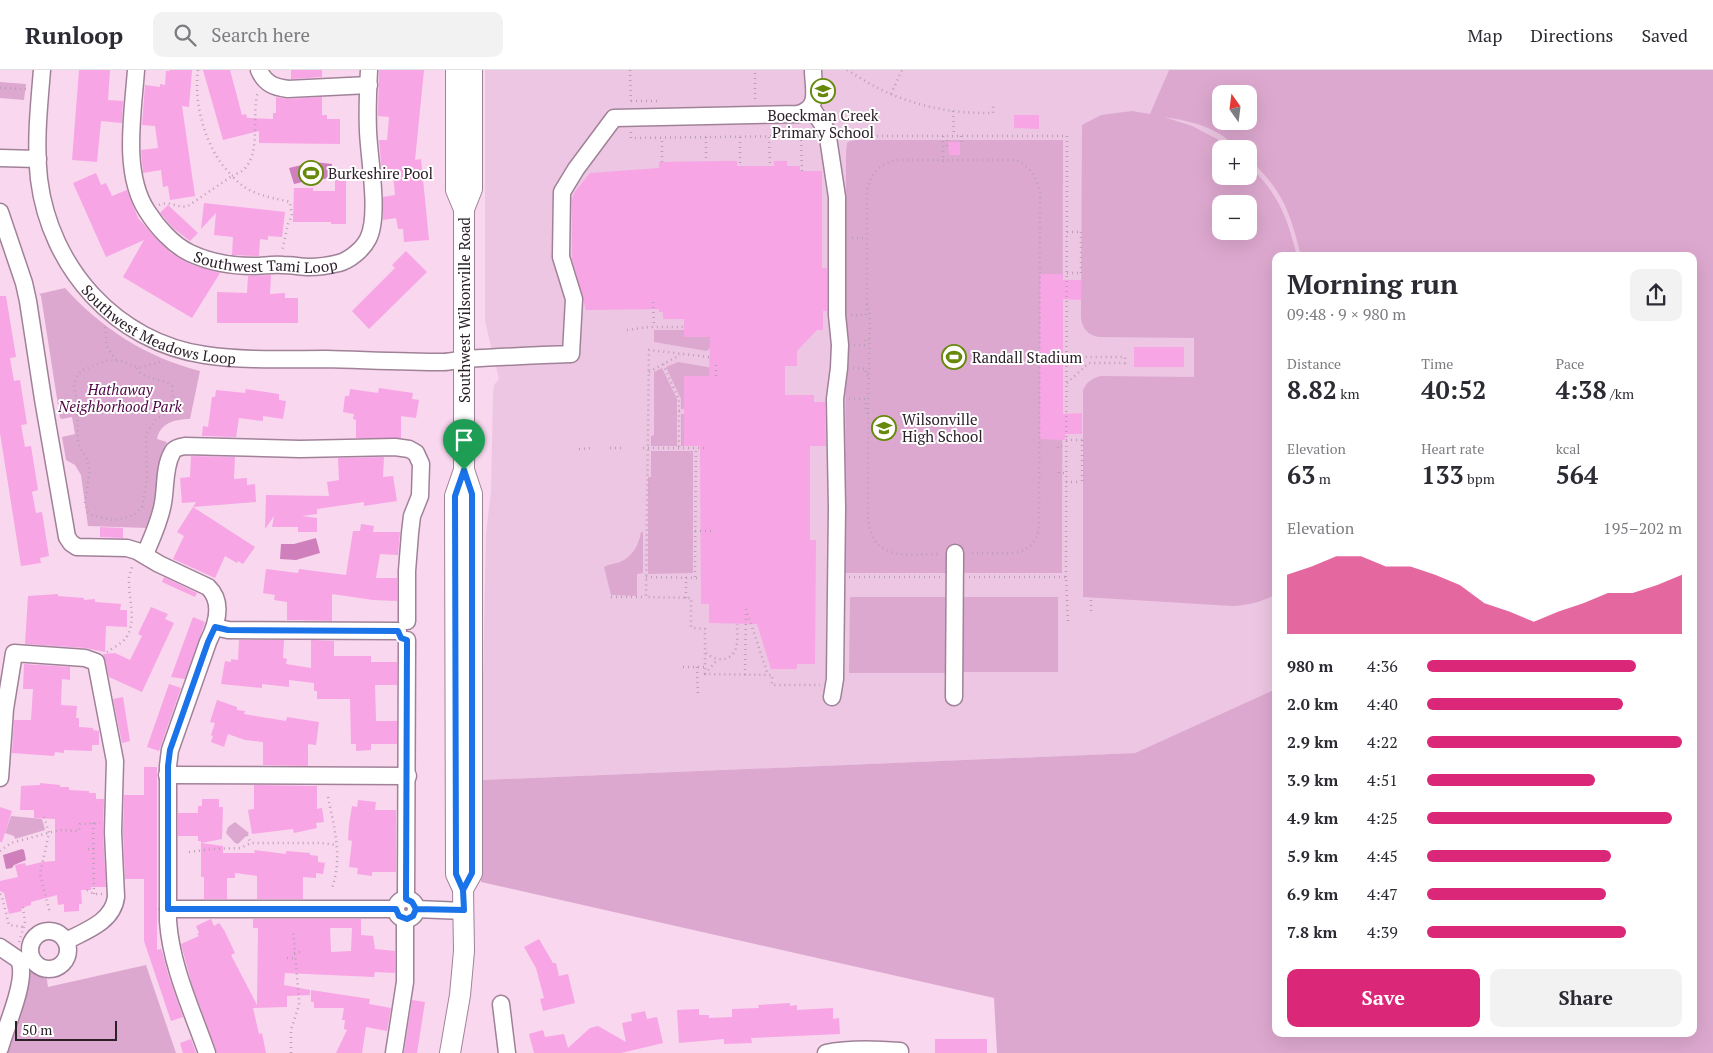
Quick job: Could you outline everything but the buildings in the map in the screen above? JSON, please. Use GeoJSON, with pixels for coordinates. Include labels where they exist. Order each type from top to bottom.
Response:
{"type":"FeatureCollection","features":[{"type":"Feature","properties":{"kind":"main road","name":"Southwest Wilsonville Road"},"geometry":{"type":"LineString","coordinates":[[456,70],[456,190],[464,208]]}},
{"type":"Feature","properties":{"kind":"main road","name":"Southwest Wilsonville Road"},"geometry":{"type":"LineString","coordinates":[[450,1053],[460,995],[464,951],[463,890],[472,873],[473,572],[472,494],[464,470],[464,208],[472,189],[472,70]]}},
{"type":"Feature","properties":{"kind":"street","name":"Southwest Meadows Loop"},"geometry":{"type":"LineString","coordinates":[[42,70],[38,160],[40,181],[46,212],[57,243],[72,271],[91,295],[112,314],[146,336],[174,348],[204,355],[239,359],[445,362],[571,354],[574,299],[561,258],[562,192],[576,169],[614,118],[798,114],[805,112],[811,107]]}},
{"type":"Feature","properties":{"kind":"street","name":"Southwest Tami Loop"},"geometry":{"type":"LineString","coordinates":[[136,70],[131,148],[132,164],[139,196],[147,211],[166,234],[188,252],[225,264],[242,265],[280,264],[309,267],[341,263],[359,251],[368,241],[373,227],[374,211],[368,131],[369,78]]}},
{"type":"Feature","properties":{"kind":"street"},"geometry":{"type":"LineString","coordinates":[[813,70],[814,92],[811,107],[828,131],[837,197],[837,315],[840,345],[835,399],[837,508],[835,679],[829,690]]}},
{"type":"Feature","properties":{"kind":"street"},"geometry":{"type":"LineString","coordinates":[[261,74],[276,88],[288,89],[369,78]]}},
{"type":"Feature","properties":{"kind":"street"},"geometry":{"type":"LineString","coordinates":[[0,158],[38,160]]}},
{"type":"Feature","properties":{"kind":"street"},"geometry":{"type":"LineString","coordinates":[[0,212],[24,283],[28,301],[67,537],[77,547],[127,548],[141,552],[159,564],[211,590],[217,609],[215,627],[170,750],[167,775],[169,938],[172,953],[207,1053]]}},
{"type":"Feature","properties":{"kind":"street"},"geometry":{"type":"LineString","coordinates":[[141,552],[159,520],[168,464],[172,452],[177,448],[185,446],[300,449],[395,447],[409,449],[416,454],[421,464],[420,496],[412,516],[404,630],[408,776],[405,982],[394,1053]]}},
{"type":"Feature","properties":{"kind":"street"},"geometry":{"type":"LineString","coordinates":[[954,697],[955,553]]}},
{"type":"Feature","properties":{"kind":"street"},"geometry":{"type":"LineString","coordinates":[[215,627],[228,630],[404,630]]}},
{"type":"Feature","properties":{"kind":"street"},"geometry":{"type":"LineString","coordinates":[[0,778],[5,710],[14,653],[85,658],[96,662],[115,761],[115,904],[113,910],[100,922],[66,941]]}},
{"type":"Feature","properties":{"kind":"street"},"geometry":{"type":"LineString","coordinates":[[167,775],[408,776]]}},
{"type":"Feature","properties":{"kind":"street"},"geometry":{"type":"LineString","coordinates":[[168,909],[464,910]]}},
{"type":"Feature","properties":{"kind":"street"},"geometry":{"type":"LineString","coordinates":[[47,931],[62,936],[68,948],[67,956],[62,964],[52,968],[38,966],[17,957],[30,950],[34,938],[47,931]]}},
{"type":"Feature","properties":{"kind":"street"},"geometry":{"type":"LineString","coordinates":[[0,1048],[20,985],[17,957]]}},
{"type":"Feature","properties":{"kind":"street"},"geometry":{"type":"LineString","coordinates":[[501,1004],[507,1053]]}},
{"type":"Feature","properties":{"kind":"street"},"geometry":{"type":"LineString","coordinates":[[826,1053],[855,1050],[900,1051]]}},
{"type":"Feature","properties":{"kind":"path"},"geometry":{"type":"LineString","coordinates":[[198,70],[199,104],[205,132],[218,159],[241,186],[255,193],[290,202],[292,216],[283,242],[280,264]]}},
{"type":"Feature","properties":{"kind":"path"},"geometry":{"type":"LineString","coordinates":[[755,70],[755,100]]}},
{"type":"Feature","properties":{"kind":"path"},"geometry":{"type":"LineString","coordinates":[[847,70],[891,94],[916,103],[954,112],[993,113],[993,106]]}},
{"type":"Feature","properties":{"kind":"path"},"geometry":{"type":"LineString","coordinates":[[891,94],[902,70]]}},
{"type":"Feature","properties":{"kind":"path"},"geometry":{"type":"LineString","coordinates":[[147,211],[163,203],[183,207],[188,206],[244,170],[251,157],[255,143],[257,94],[261,74]]}},
{"type":"Feature","properties":{"kind":"path"},"geometry":{"type":"LineString","coordinates":[[0,88],[40,90]]}},
{"type":"Feature","properties":{"kind":"path"},"geometry":{"type":"LineString","coordinates":[[954,112],[954,136]]}},
{"type":"Feature","properties":{"kind":"path"},"geometry":{"type":"LineString","coordinates":[[662,162],[662,138],[801,136],[802,171]]}},
{"type":"Feature","properties":{"kind":"path"},"geometry":{"type":"LineString","coordinates":[[828,136],[1068,136],[1066,440],[1066,577],[1068,622]]}},
{"type":"Feature","properties":{"kind":"path"},"geometry":{"type":"LineString","coordinates":[[945,136],[946,146]]}},
{"type":"Feature","properties":{"kind":"path"},"geometry":{"type":"LineString","coordinates":[[943,166],[945,136]]}},
{"type":"Feature","properties":{"kind":"path"},"geometry":{"type":"LineString","coordinates":[[961,136],[962,146]]}},
{"type":"Feature","properties":{"kind":"path"},"geometry":{"type":"LineString","coordinates":[[706,137],[706,162]]}},
{"type":"Feature","properties":{"kind":"path"},"geometry":{"type":"LineString","coordinates":[[740,137],[740,166]]}},
{"type":"Feature","properties":{"kind":"path"},"geometry":{"type":"LineString","coordinates":[[769,137],[770,166]]}},
{"type":"Feature","properties":{"kind":"path"},"geometry":{"type":"LineString","coordinates":[[837,315],[866,314],[868,187],[875,170],[894,161],[943,160],[1014,160],[1019,161],[1031,170],[1040,193],[1040,521],[1038,537],[1029,548],[1016,554],[896,554],[888,552],[877,542],[870,529],[868,516],[870,316],[867,301]]}},
{"type":"Feature","properties":{"kind":"path"},"geometry":{"type":"LineString","coordinates":[[1067,232],[1081,232],[1081,273],[1067,273]]}},
{"type":"Feature","properties":{"kind":"path"},"geometry":{"type":"LineString","coordinates":[[852,238],[867,238]]}},
{"type":"Feature","properties":{"kind":"path"},"geometry":{"type":"LineString","coordinates":[[653,302],[654,327]]}},
{"type":"Feature","properties":{"kind":"path"},"geometry":{"type":"LineString","coordinates":[[627,330],[654,327],[684,327]]}},
{"type":"Feature","properties":{"kind":"path"},"geometry":{"type":"LineString","coordinates":[[865,339],[870,339]]}},
{"type":"Feature","properties":{"kind":"path"},"geometry":{"type":"LineString","coordinates":[[107,347],[116,360]]}},
{"type":"Feature","properties":{"kind":"path"},"geometry":{"type":"LineString","coordinates":[[137,368],[138,372],[172,386],[174,408],[173,411],[156,420],[146,434],[147,479],[142,507],[138,512],[127,518],[112,520],[98,518],[92,515],[86,508],[85,498],[90,470],[78,444],[77,405],[74,382],[82,370],[101,362],[116,360],[137,368],[160,363],[169,358],[174,348]]}},
{"type":"Feature","properties":{"kind":"path"},"geometry":{"type":"LineString","coordinates":[[646,597],[645,448],[649,350],[710,358]]}},
{"type":"Feature","properties":{"kind":"path"},"geometry":{"type":"LineString","coordinates":[[648,372],[680,354]]}},
{"type":"Feature","properties":{"kind":"path"},"geometry":{"type":"LineString","coordinates":[[1067,357],[1125,357],[1125,363],[1089,363],[1067,383]]}},
{"type":"Feature","properties":{"kind":"path"},"geometry":{"type":"LineString","coordinates":[[663,364],[679,400],[679,448]]}},
{"type":"Feature","properties":{"kind":"path"},"geometry":{"type":"LineString","coordinates":[[716,365],[716,376]]}},
{"type":"Feature","properties":{"kind":"path"},"geometry":{"type":"LineString","coordinates":[[835,399],[865,399],[868,414]]}},
{"type":"Feature","properties":{"kind":"path"},"geometry":{"type":"LineString","coordinates":[[679,411],[684,411]]}},
{"type":"Feature","properties":{"kind":"path"},"geometry":{"type":"LineString","coordinates":[[1066,440],[1082,440],[1082,482],[1066,482]]}},
{"type":"Feature","properties":{"kind":"path"},"geometry":{"type":"LineString","coordinates":[[1058,448],[1058,446],[1066,446]]}},
{"type":"Feature","properties":{"kind":"path"},"geometry":{"type":"LineString","coordinates":[[579,448],[594,448]]}},
{"type":"Feature","properties":{"kind":"path"},"geometry":{"type":"LineString","coordinates":[[610,448],[624,448]]}},
{"type":"Feature","properties":{"kind":"path"},"geometry":{"type":"LineString","coordinates":[[645,448],[704,448]]}},
{"type":"Feature","properties":{"kind":"path"},"geometry":{"type":"LineString","coordinates":[[695,577],[696,448]]}},
{"type":"Feature","properties":{"kind":"path"},"geometry":{"type":"LineString","coordinates":[[1059,472],[1066,473]]}},
{"type":"Feature","properties":{"kind":"path"},"geometry":{"type":"LineString","coordinates":[[695,531],[711,532]]}},
{"type":"Feature","properties":{"kind":"path"},"geometry":{"type":"LineString","coordinates":[[96,662],[125,639],[128,633],[132,619],[129,576],[141,552]]}},
{"type":"Feature","properties":{"kind":"path"},"geometry":{"type":"LineString","coordinates":[[646,577],[700,578]]}},
{"type":"Feature","properties":{"kind":"path"},"geometry":{"type":"LineString","coordinates":[[686,577],[686,598]]}},
{"type":"Feature","properties":{"kind":"path"},"geometry":{"type":"LineString","coordinates":[[835,577],[931,577]]}},
{"type":"Feature","properties":{"kind":"path"},"geometry":{"type":"LineString","coordinates":[[977,577],[1066,577]]}},
{"type":"Feature","properties":{"kind":"path"},"geometry":{"type":"LineString","coordinates":[[611,597],[691,598],[692,627],[705,630],[705,674]]}},
{"type":"Feature","properties":{"kind":"path"},"geometry":{"type":"LineString","coordinates":[[1091,598],[1091,611]]}},
{"type":"Feature","properties":{"kind":"path"},"geometry":{"type":"LineString","coordinates":[[745,675],[746,609],[768,675]]}},
{"type":"Feature","properties":{"kind":"path"},"geometry":{"type":"LineString","coordinates":[[705,674],[717,660],[728,658],[734,653],[737,624]]}},
{"type":"Feature","properties":{"kind":"path"},"geometry":{"type":"LineString","coordinates":[[705,652],[717,660]]}},
{"type":"Feature","properties":{"kind":"path"},"geometry":{"type":"LineString","coordinates":[[683,667],[705,667]]}},
{"type":"Feature","properties":{"kind":"path"},"geometry":{"type":"LineString","coordinates":[[697,667],[698,697]]}},
{"type":"Feature","properties":{"kind":"path"},"geometry":{"type":"LineString","coordinates":[[705,674],[772,675],[772,685],[817,685],[829,690]]}},
{"type":"Feature","properties":{"kind":"path"},"geometry":{"type":"LineString","coordinates":[[328,797],[335,825],[337,845],[336,875],[332,888]]}},
{"type":"Feature","properties":{"kind":"path"},"geometry":{"type":"LineString","coordinates":[[44,817],[49,833],[40,874],[50,913]]}},
{"type":"Feature","properties":{"kind":"path"},"geometry":{"type":"LineString","coordinates":[[0,851],[11,843],[59,830],[80,831],[80,824],[114,822]]}},
{"type":"Feature","properties":{"kind":"path"},"geometry":{"type":"LineString","coordinates":[[93,823],[94,894]]}},
{"type":"Feature","properties":{"kind":"path"},"geometry":{"type":"LineString","coordinates":[[247,834],[251,843]]}},
{"type":"Feature","properties":{"kind":"path"},"geometry":{"type":"LineString","coordinates":[[188,852],[214,848],[240,848],[251,843],[321,843],[337,845]]}},
{"type":"Feature","properties":{"kind":"path"},"geometry":{"type":"LineString","coordinates":[[88,849],[94,849]]}},
{"type":"Feature","properties":{"kind":"path"},"geometry":{"type":"LineString","coordinates":[[0,894],[9,925],[24,927]]}},
{"type":"Feature","properties":{"kind":"path"},"geometry":{"type":"LineString","coordinates":[[17,957],[24,927],[23,907]]}},
{"type":"Feature","properties":{"kind":"path"},"geometry":{"type":"LineString","coordinates":[[291,1053],[290,1036],[292,1024],[299,1005],[293,930]]}},
{"type":"Feature","properties":{"kind":"path"},"geometry":{"type":"LineString","coordinates":[[294,953],[300,952]]}},
{"type":"Feature","properties":{"kind":"path"},"geometry":{"type":"LineString","coordinates":[[287,958],[295,958]]}},
{"type":"Feature","properties":{"kind":"path"},"geometry":{"type":"LineString","coordinates":[[293,991],[299,991]]}},
{"type":"Feature","properties":{"kind":"shaded area","name":"Wilsonville High School"},"geometry":{"type":"Polygon","coordinates":[[[485,70],[1169,70],[1151,114],[1192,121],[1219,133],[1227,140],[1212,140],[1212,185],[1257,185],[1257,167],[1266,175],[1281,196],[1292,221],[1300,252],[1272,252],[1272,691],[1135,753],[481,780],[486,533],[491,492],[494,385],[499,379],[485,321],[485,70]]]}},
{"type":"Feature","properties":{"kind":"shaded area","name":"Burkeshire Pool"},"geometry":{"type":"Polygon","coordinates":[[[314,162],[332,164],[331,178],[315,179],[294,184],[289,168],[314,162]]]}},
{"type":"Feature","properties":{"kind":"shaded area"},"geometry":{"type":"Polygon","coordinates":[[[316,538],[320,553],[296,560],[280,559],[281,544],[294,544],[316,538]]]}},
{"type":"Feature","properties":{"kind":"shaded area"},"geometry":{"type":"Polygon","coordinates":[[[24,850],[26,860],[14,865],[12,868],[6,869],[3,855],[24,850]]]}},
{"type":"Feature","properties":{"kind":"green space"},"geometry":{"type":"Polygon","coordinates":[[[1169,70],[1713,70],[1713,1053],[997,1053],[994,998],[481,882],[481,780],[1135,753],[1272,691],[1272,1037],[1697,1037],[1697,252],[1300,252],[1284,203],[1270,181],[1257,167],[1257,140],[1227,140],[1205,127],[1164,117],[1192,126],[1218,140],[1212,140],[1212,185],[1257,185],[1257,174],[1259,176],[1275,196],[1290,229],[1296,252],[1272,252],[1272,596],[1255,603],[1232,606],[1083,597],[1083,390],[1090,381],[1100,376],[1194,377],[1194,338],[1099,337],[1088,333],[1081,320],[1082,125],[1101,115],[1132,111],[1150,114],[1169,70]]]}},
{"type":"Feature","properties":{"kind":"green space"},"geometry":{"type":"Polygon","coordinates":[[[0,82],[26,84],[24,100],[0,98],[0,82]]]}},
{"type":"Feature","properties":{"kind":"green space","name":"Randall Stadium"},"geometry":{"type":"Polygon","coordinates":[[[857,140],[1063,140],[1062,573],[845,573],[846,152],[847,143],[857,140]]]}},
{"type":"Feature","properties":{"kind":"green space","name":"Hathaway Neighborhood Park"},"geometry":{"type":"Polygon","coordinates":[[[65,288],[94,316],[126,340],[161,358],[200,371],[190,419],[169,423],[161,429],[157,439],[167,442],[161,455],[154,504],[147,528],[88,526],[81,475],[75,465],[66,460],[62,437],[75,434],[72,417],[60,418],[41,296],[39,294],[65,288]]]}},
{"type":"Feature","properties":{"kind":"green space"},"geometry":{"type":"Polygon","coordinates":[[[654,330],[684,330],[685,337],[722,337],[722,348],[710,348],[707,351],[654,342],[654,330]]]}},
{"type":"Feature","properties":{"kind":"green space"},"geometry":{"type":"Polygon","coordinates":[[[678,362],[713,368],[713,376],[684,376],[684,409],[681,409],[681,399],[666,367],[678,362]]]}},
{"type":"Feature","properties":{"kind":"green space"},"geometry":{"type":"Polygon","coordinates":[[[662,368],[677,399],[677,446],[651,446],[651,436],[654,435],[654,372],[662,368]]]}},
{"type":"Feature","properties":{"kind":"green space"},"geometry":{"type":"Polygon","coordinates":[[[681,414],[684,414],[684,446],[681,446],[681,414]]]}},
{"type":"Feature","properties":{"kind":"green space"},"geometry":{"type":"Polygon","coordinates":[[[651,451],[693,451],[693,573],[648,574],[648,477],[651,477],[651,451]]]}},
{"type":"Feature","properties":{"kind":"green space"},"geometry":{"type":"Polygon","coordinates":[[[641,532],[643,532],[643,573],[637,574],[637,596],[611,595],[604,567],[620,562],[628,557],[637,546],[641,532]]]}},
{"type":"Feature","properties":{"kind":"green space"},"geometry":{"type":"Polygon","coordinates":[[[850,597],[949,597],[950,673],[849,673],[850,597]]]}},
{"type":"Feature","properties":{"kind":"green space"},"geometry":{"type":"Polygon","coordinates":[[[960,597],[1058,597],[1058,672],[960,672],[960,597]]]}},
{"type":"Feature","properties":{"kind":"green space"},"geometry":{"type":"Polygon","coordinates":[[[11,816],[42,819],[45,830],[15,839],[14,836],[5,833],[11,816]]]}},
{"type":"Feature","properties":{"kind":"green space"},"geometry":{"type":"Polygon","coordinates":[[[235,822],[249,833],[238,844],[226,833],[228,827],[235,822]]]}},
{"type":"Feature","properties":{"kind":"green space"},"geometry":{"type":"Polygon","coordinates":[[[146,965],[176,1053],[5,1053],[29,972],[34,969],[46,973],[48,987],[146,965]]]}},
{"type":"Feature","properties":{"kind":"place","name":"Boeckman Creek Primary School"},"geometry":{"type":"Point","coordinates":[823,91]}},
{"type":"Feature","properties":{"kind":"place","name":"Burkeshire Pool"},"geometry":{"type":"Point","coordinates":[311,173]}},
{"type":"Feature","properties":{"kind":"place","name":"Randall Stadium"},"geometry":{"type":"Point","coordinates":[954,357]}},
{"type":"Feature","properties":{"kind":"place","name":"Wilsonville High School"},"geometry":{"type":"Point","coordinates":[884,428]}},
{"type":"Feature","properties":{"kind":"route"},"geometry":{"type":"LineString","coordinates":[[464,470],[455,496],[456,874],[463,890],[464,910],[416,909],[415,905],[406,899],[408,776],[407,640],[401,638],[398,631],[228,630],[215,627],[170,750],[167,775],[168,909],[396,909],[399,916],[407,919],[413,916],[416,909],[442,910],[464,910],[463,890],[472,873],[473,564],[472,494],[464,470]]}}]}
